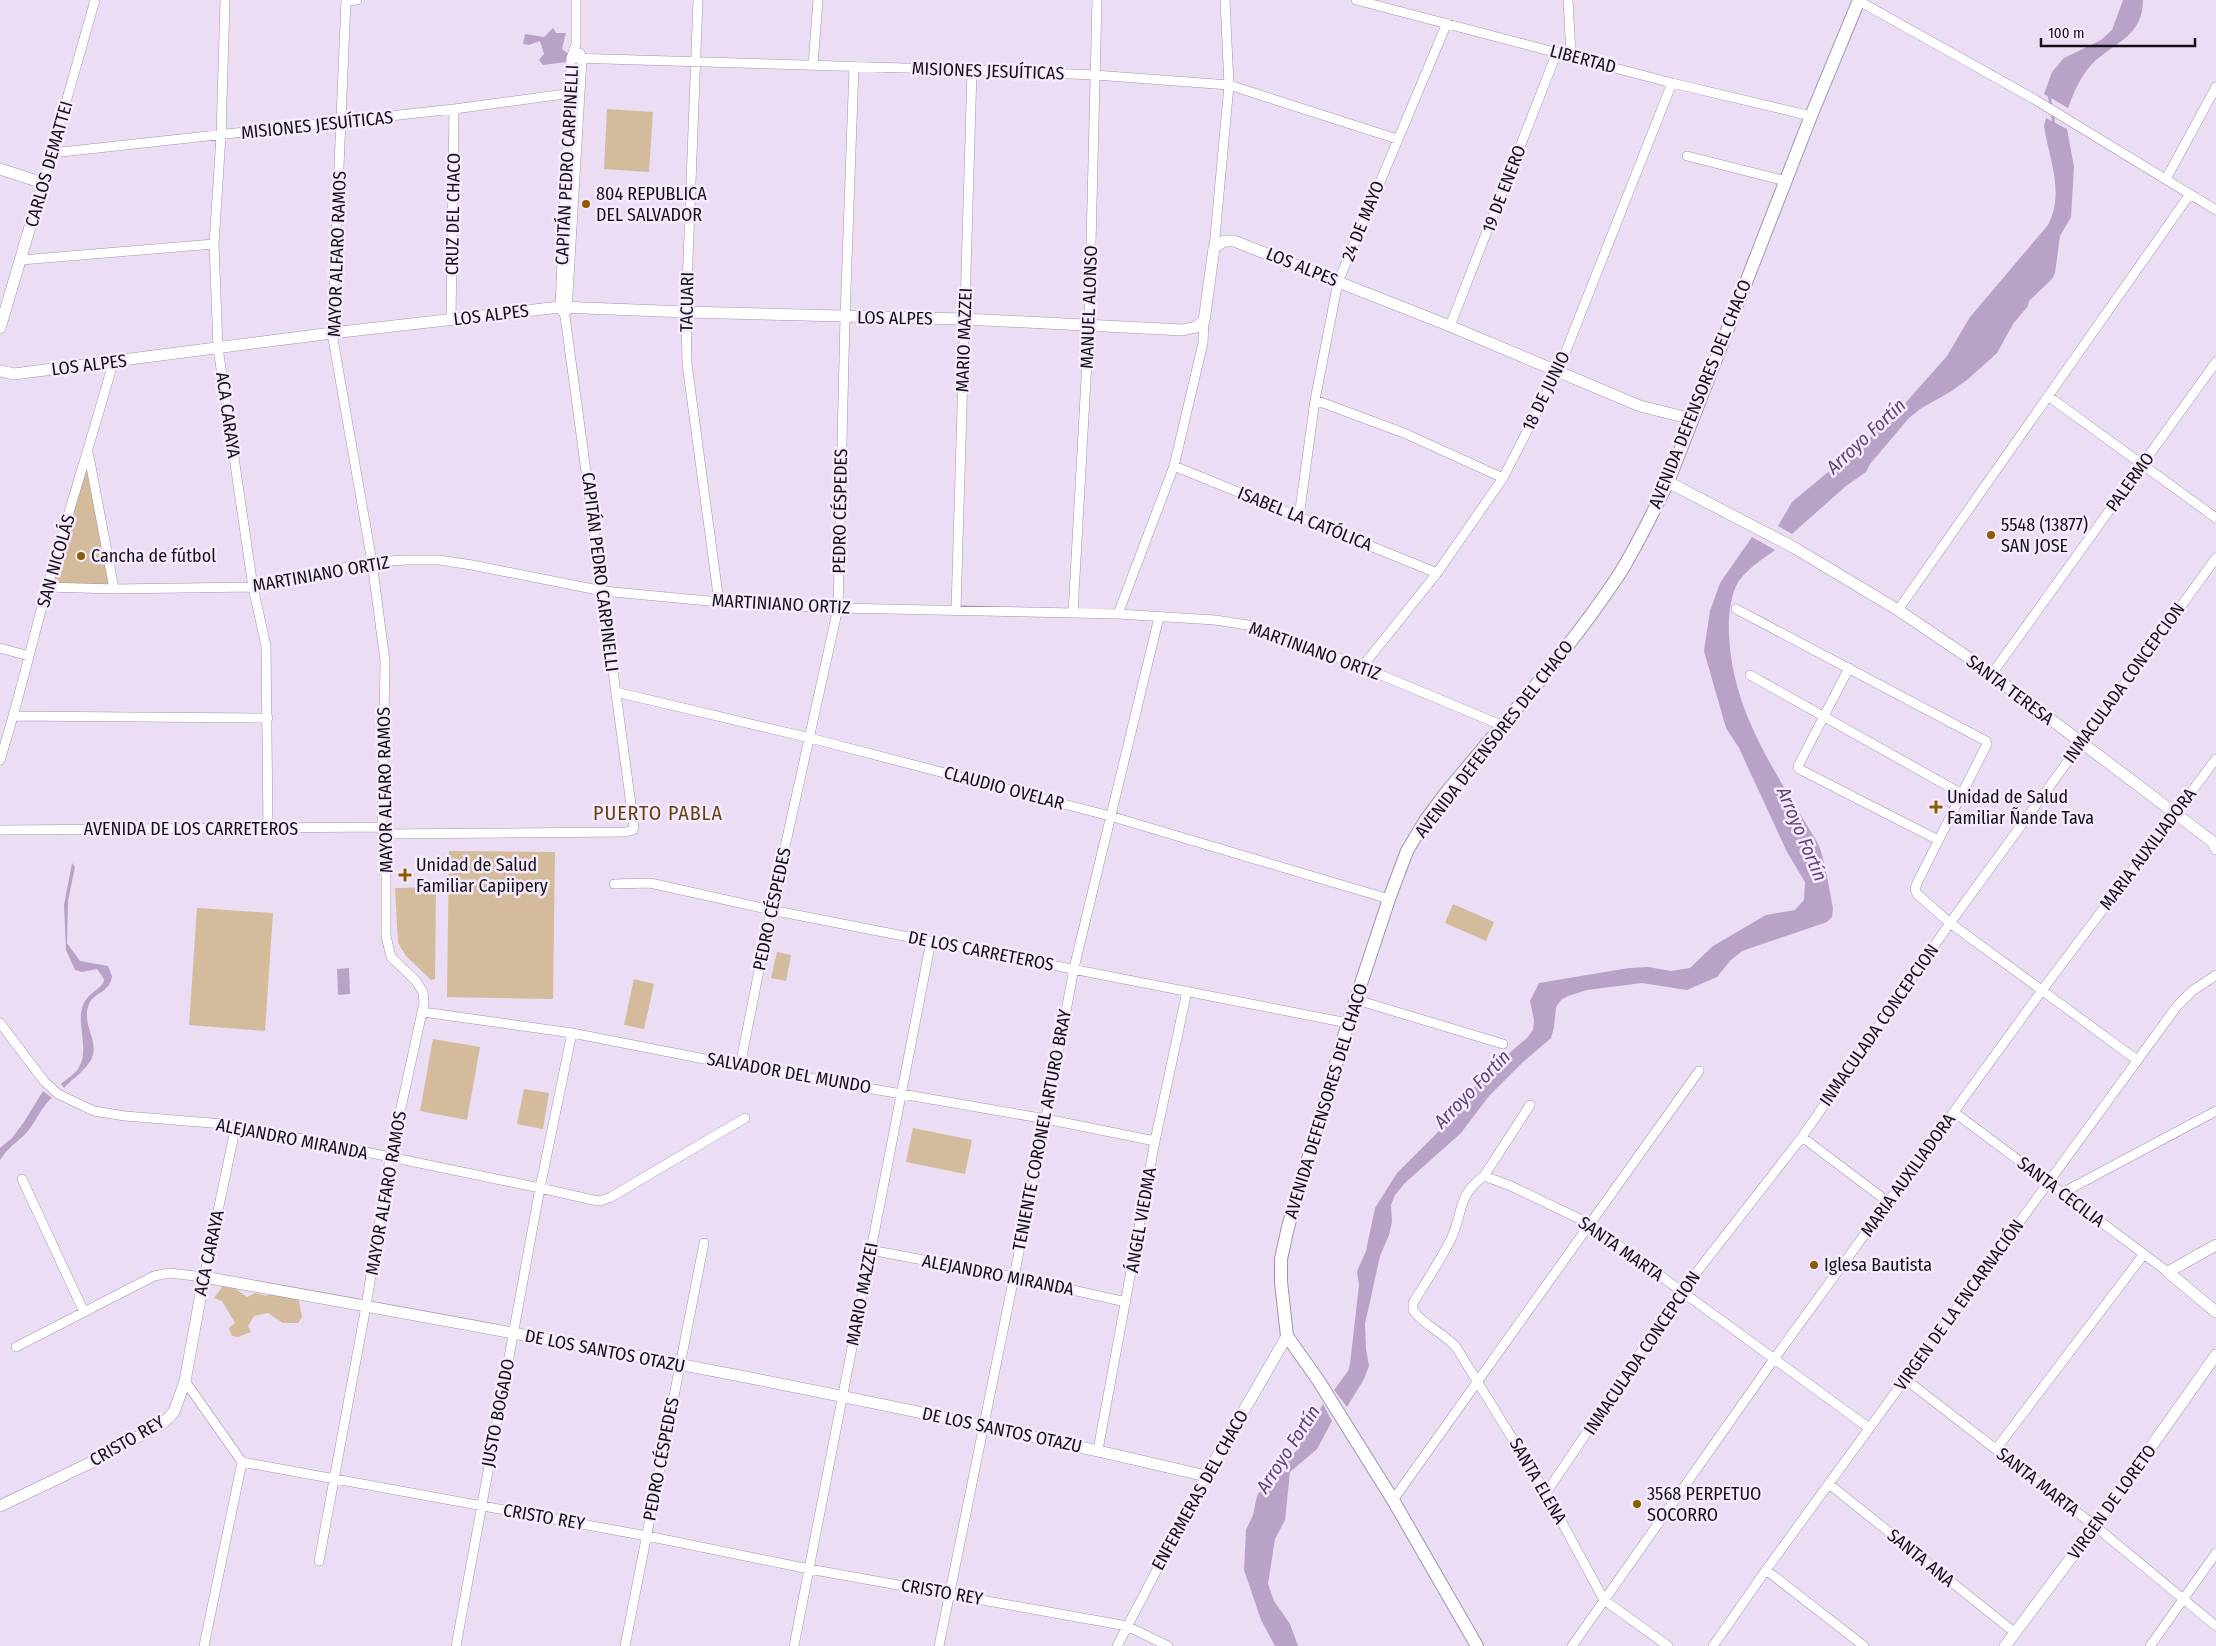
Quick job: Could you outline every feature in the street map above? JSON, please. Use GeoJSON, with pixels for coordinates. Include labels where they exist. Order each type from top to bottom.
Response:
{"type":"FeatureCollection","features":[{"type":"Feature","properties":{"kind":"main road","name":"AVENIDA DEFENSORES DEL CHACO"},"geometry":{"type":"LineString","coordinates":[[1477,1646],[1393,1500],[1318,1380],[1287,1336],[1281,1282],[1283,1251],[1293,1208],[1348,1023],[1389,899],[1408,851],[1425,821],[1580,628],[1620,572],[1668,482],[1786,180],[1859,0]]}},
{"type":"Feature","properties":{"kind":"street","name":"CARLOS DEMATTEI"},"geometry":{"type":"LineString","coordinates":[[0,328],[44,183],[95,0]]}},
{"type":"Feature","properties":{"kind":"street","name":"ACA CARAYA"},"geometry":{"type":"LineString","coordinates":[[225,0],[221,136],[214,244],[218,348],[253,587],[266,646],[268,828]]}},
{"type":"Feature","properties":{"kind":"street"},"geometry":{"type":"LineString","coordinates":[[346,1],[357,0]]}},
{"type":"Feature","properties":{"kind":"street","name":"CAPITÁN PEDRO CARPINELLI"},"geometry":{"type":"LineString","coordinates":[[569,225],[570,93],[572,58],[576,44],[576,0]]}},
{"type":"Feature","properties":{"kind":"street","name":"TACUARI"},"geometry":{"type":"LineString","coordinates":[[698,0],[686,312],[687,364],[719,602]]}},
{"type":"Feature","properties":{"kind":"street"},"geometry":{"type":"LineString","coordinates":[[813,65],[818,0]]}},
{"type":"Feature","properties":{"kind":"street","name":"MANUEL ALONSO"},"geometry":{"type":"LineString","coordinates":[[1073,613],[1089,325],[1098,0]]}},
{"type":"Feature","properties":{"kind":"street"},"geometry":{"type":"LineString","coordinates":[[1118,614],[1174,466],[1203,343],[1229,85],[1225,0]]}},
{"type":"Feature","properties":{"kind":"street","name":"LIBERTAD"},"geometry":{"type":"LineString","coordinates":[[1356,0],[1672,83],[1812,116]]}},
{"type":"Feature","properties":{"kind":"street"},"geometry":{"type":"LineString","coordinates":[[1568,0],[1570,56]]}},
{"type":"Feature","properties":{"kind":"street"},"geometry":{"type":"LineString","coordinates":[[1859,0],[2034,99],[2216,210]]}},
{"type":"Feature","properties":{"kind":"street","name":"MAYOR ALFARO RAMOS"},"geometry":{"type":"LineString","coordinates":[[319,1561],[366,1306],[390,1158],[423,1012],[423,992],[416,981],[391,957],[386,936],[386,877],[383,831],[384,661],[372,562],[332,333],[346,1]]}},
{"type":"Feature","properties":{"kind":"street","name":"24 DE MAYO"},"geometry":{"type":"LineString","coordinates":[[1300,517],[1315,400],[1338,282],[1447,23]]}},
{"type":"Feature","properties":{"kind":"street","name":"CAPITÁN PEDRO CARPINELLI"},"geometry":{"type":"LineString","coordinates":[[576,44],[582,59],[569,225],[565,310],[634,827]]}},
{"type":"Feature","properties":{"kind":"street","name":"19 DE ENERO"},"geometry":{"type":"LineString","coordinates":[[1450,326],[1557,52]]}},
{"type":"Feature","properties":{"kind":"street","name":"MISIONES JESUÍTICAS"},"geometry":{"type":"LineString","coordinates":[[572,58],[1095,75],[1229,85],[1397,139]]}},
{"type":"Feature","properties":{"kind":"street","name":"PEDRO CÉSPEDES"},"geometry":{"type":"LineString","coordinates":[[740,1066],[771,910],[838,608],[845,317],[854,66]]}},
{"type":"Feature","properties":{"kind":"street","name":"MARIO MAZZEI"},"geometry":{"type":"LineString","coordinates":[[956,610],[972,70]]}},
{"type":"Feature","properties":{"kind":"street","name":"18 DE JUNIO"},"geometry":{"type":"LineString","coordinates":[[1362,667],[1437,573],[1503,478],[1558,372],[1672,83]]}},
{"type":"Feature","properties":{"kind":"street"},"geometry":{"type":"LineString","coordinates":[[2166,179],[2216,87]]}},
{"type":"Feature","properties":{"kind":"street","name":"MISIONES JESUÍTICAS"},"geometry":{"type":"LineString","coordinates":[[52,153],[221,136],[454,109],[580,92]]}},
{"type":"Feature","properties":{"kind":"street","name":"CRUZ DEL CHACO"},"geometry":{"type":"LineString","coordinates":[[451,319],[454,109]]}},
{"type":"Feature","properties":{"kind":"street"},"geometry":{"type":"LineString","coordinates":[[1687,156],[1786,180]]}},
{"type":"Feature","properties":{"kind":"street"},"geometry":{"type":"LineString","coordinates":[[0,169],[44,183]]}},
{"type":"Feature","properties":{"kind":"street"},"geometry":{"type":"LineString","coordinates":[[1898,610],[2190,194]]}},
{"type":"Feature","properties":{"kind":"street","name":"LOS ALPES"},"geometry":{"type":"LineString","coordinates":[[1214,248],[1224,241],[1234,241],[1450,326],[1640,406],[1692,419]]}},
{"type":"Feature","properties":{"kind":"street"},"geometry":{"type":"LineString","coordinates":[[21,260],[214,244]]}},
{"type":"Feature","properties":{"kind":"street","name":"LOS ALPES"},"geometry":{"type":"LineString","coordinates":[[0,371],[14,374],[451,319],[565,310],[964,319],[1183,330],[1196,327],[1204,321]]}},
{"type":"Feature","properties":{"kind":"street","name":"PALERMO"},"geometry":{"type":"LineString","coordinates":[[1992,675],[2216,362]]}},
{"type":"Feature","properties":{"kind":"street","name":"SAN NICOLÁS"},"geometry":{"type":"LineString","coordinates":[[0,760],[14,716],[47,587],[113,363]]}},
{"type":"Feature","properties":{"kind":"street"},"geometry":{"type":"LineString","coordinates":[[2048,396],[2216,518]]}},
{"type":"Feature","properties":{"kind":"street"},"geometry":{"type":"LineString","coordinates":[[1315,400],[1404,433],[1503,478]]}},
{"type":"Feature","properties":{"kind":"street"},"geometry":{"type":"LineString","coordinates":[[88,453],[114,589]]}},
{"type":"Feature","properties":{"kind":"street","name":"ISABEL LA CATÓLICA"},"geometry":{"type":"LineString","coordinates":[[1174,466],[1437,573]]}},
{"type":"Feature","properties":{"kind":"street","name":"SANTA TERESA"},"geometry":{"type":"LineString","coordinates":[[1668,482],[1793,547],[1898,610],[1992,675],[2215,844]]}},
{"type":"Feature","properties":{"kind":"street","name":"INMACULADA CONCEPCION"},"geometry":{"type":"LineString","coordinates":[[1546,1493],[1682,1292],[1802,1137],[1950,923],[2216,558]]}},
{"type":"Feature","properties":{"kind":"street","name":"MARTINIANO ORTIZ"},"geometry":{"type":"LineString","coordinates":[[47,587],[114,589],[253,587],[372,562],[438,560],[603,591],[719,602],[838,608],[1118,614],[1215,620],[1254,626],[1362,667],[1501,725]]}},
{"type":"Feature","properties":{"kind":"street"},"geometry":{"type":"LineString","coordinates":[[1736,609],[1986,741],[1987,744],[1915,889],[1917,894],[1950,923],[2043,989],[2137,1060]]}},
{"type":"Feature","properties":{"kind":"street","name":"TENIENTE CORONEL ARTURO BRAY"},"geometry":{"type":"LineString","coordinates":[[938,1646],[1046,1119],[1074,968],[1159,617]]}},
{"type":"Feature","properties":{"kind":"street"},"geometry":{"type":"LineString","coordinates":[[0,648],[29,656]]}},
{"type":"Feature","properties":{"kind":"street"},"geometry":{"type":"LineString","coordinates":[[1849,668],[1798,766],[1799,769],[1938,840]]}},
{"type":"Feature","properties":{"kind":"street"},"geometry":{"type":"LineString","coordinates":[[1750,675],[1962,794]]}},
{"type":"Feature","properties":{"kind":"street","name":"CLAUDIO OVELAR"},"geometry":{"type":"LineString","coordinates":[[616,692],[810,738],[1110,816],[1389,899]]}},
{"type":"Feature","properties":{"kind":"street"},"geometry":{"type":"LineString","coordinates":[[14,716],[268,718]]}},
{"type":"Feature","properties":{"kind":"street","name":"MARIA AUXILIADORA"},"geometry":{"type":"LineString","coordinates":[[1572,1646],[1774,1359],[2043,989],[2216,759]]}},
{"type":"Feature","properties":{"kind":"street","name":"AVENIDA DE LOS CARRETEROS"},"geometry":{"type":"LineString","coordinates":[[0,830],[268,828],[383,831],[626,832],[633,830],[634,827]]}},
{"type":"Feature","properties":{"kind":"street","name":"DE LOS CARRETEROS"},"geometry":{"type":"LineString","coordinates":[[614,884],[650,884],[771,910],[1348,1023]]}},
{"type":"Feature","properties":{"kind":"street","name":"MARIO MAZZEI"},"geometry":{"type":"LineString","coordinates":[[794,1646],[931,941]]}},
{"type":"Feature","properties":{"kind":"street","name":"VIRGEN DE LA ENCARNACIÓN"},"geometry":{"type":"LineString","coordinates":[[1713,1646],[1828,1484],[2177,1006],[2192,991],[2216,975]]}},
{"type":"Feature","properties":{"kind":"street","name":"ÁNGEL VIEDMA"},"geometry":{"type":"LineString","coordinates":[[1098,1450],[1154,1141],[1187,991]]}},
{"type":"Feature","properties":{"kind":"street"},"geometry":{"type":"LineString","coordinates":[[1357,1000],[1503,1044]]}},
{"type":"Feature","properties":{"kind":"street","name":"SALVADOR DEL MUNDO"},"geometry":{"type":"LineString","coordinates":[[423,1012],[572,1033],[740,1066],[901,1092],[1154,1141]]}},
{"type":"Feature","properties":{"kind":"street","name":"ALEJANDRO MIRANDA"},"geometry":{"type":"LineString","coordinates":[[0,1023],[44,1081],[58,1094],[94,1111],[125,1116],[236,1125],[593,1200],[605,1199],[745,1118]]}},
{"type":"Feature","properties":{"kind":"street","name":"JUSTO BOGADO"},"geometry":{"type":"LineString","coordinates":[[456,1646],[480,1506],[540,1188],[572,1033]]}},
{"type":"Feature","properties":{"kind":"street"},"geometry":{"type":"LineString","coordinates":[[1393,1500],[1588,1223],[1699,1071]]}},
{"type":"Feature","properties":{"kind":"street"},"geometry":{"type":"LineString","coordinates":[[1484,1176],[1530,1105]]}},
{"type":"Feature","properties":{"kind":"street"},"geometry":{"type":"LineString","coordinates":[[2062,1193],[2216,1111]]}},
{"type":"Feature","properties":{"kind":"street","name":"SANTA CECILIA"},"geometry":{"type":"LineString","coordinates":[[1954,1112],[2168,1272]]}},
{"type":"Feature","properties":{"kind":"street","name":"ACA CARAYA"},"geometry":{"type":"LineString","coordinates":[[185,1381],[204,1277],[236,1125]]}},
{"type":"Feature","properties":{"kind":"street"},"geometry":{"type":"LineString","coordinates":[[1802,1137],[1888,1202]]}},
{"type":"Feature","properties":{"kind":"street","name":"SANTA MARTA"},"geometry":{"type":"LineString","coordinates":[[1484,1176],[1511,1186],[1588,1223],[1869,1428]]}},
{"type":"Feature","properties":{"kind":"street","name":"SANTA ELENA"},"geometry":{"type":"LineString","coordinates":[[1484,1176],[1476,1182],[1462,1202],[1452,1237],[1413,1303],[1413,1310],[1425,1323],[1450,1340],[1478,1381],[1546,1493],[1604,1600],[1668,1646]]}},
{"type":"Feature","properties":{"kind":"street"},"geometry":{"type":"LineString","coordinates":[[22,1179],[84,1312]]}},
{"type":"Feature","properties":{"kind":"street","name":"PEDRO CÉSPEDES"},"geometry":{"type":"LineString","coordinates":[[625,1646],[704,1243]]}},
{"type":"Feature","properties":{"kind":"street"},"geometry":{"type":"LineString","coordinates":[[2216,1245],[2168,1272],[2216,1312]]}},
{"type":"Feature","properties":{"kind":"street","name":"ALEJANDRO MIRANDA"},"geometry":{"type":"LineString","coordinates":[[870,1250],[1014,1277],[1126,1302]]}},
{"type":"Feature","properties":{"kind":"street"},"geometry":{"type":"LineString","coordinates":[[1996,1449],[2144,1254]]}},
{"type":"Feature","properties":{"kind":"street","name":"DE LOS SANTOS OTAZU"},"geometry":{"type":"LineString","coordinates":[[16,1347],[154,1276],[169,1273],[204,1277],[513,1333],[843,1397],[1098,1450],[1206,1476]]}},
{"type":"Feature","properties":{"kind":"street","name":"ENFERMERAS DEL CHACO"},"geometry":{"type":"LineString","coordinates":[[1117,1646],[1206,1476],[1287,1336]]}},
{"type":"Feature","properties":{"kind":"street","name":"VIRGEN DE LORETO"},"geometry":{"type":"LineString","coordinates":[[2004,1646],[2095,1526],[2216,1355]]}},
{"type":"Feature","properties":{"kind":"street","name":"SANTA MARTA"},"geometry":{"type":"LineString","coordinates":[[1905,1379],[2095,1526],[2216,1626]]}},
{"type":"Feature","properties":{"kind":"street"},"geometry":{"type":"LineString","coordinates":[[185,1381],[242,1462],[204,1646]]}},
{"type":"Feature","properties":{"kind":"street","name":"CRISTO REY"},"geometry":{"type":"LineString","coordinates":[[0,1506],[92,1462],[163,1423],[174,1412],[185,1381]]}},
{"type":"Feature","properties":{"kind":"street","name":"CRISTO REY"},"geometry":{"type":"LineString","coordinates":[[242,1462],[647,1536],[808,1569],[1127,1626],[1168,1646]]}},
{"type":"Feature","properties":{"kind":"street","name":"SANTA ANA"},"geometry":{"type":"LineString","coordinates":[[1828,1484],[2014,1632]]}},
{"type":"Feature","properties":{"kind":"street"},"geometry":{"type":"LineString","coordinates":[[2150,1646],[2216,1553]]}},
{"type":"Feature","properties":{"kind":"street"},"geometry":{"type":"LineString","coordinates":[[1766,1570],[1864,1646]]}},
{"type":"Feature","properties":{"kind":"shaded area"},"geometry":{"type":"Polygon","coordinates":[[[607,109],[653,112],[649,172],[604,169],[607,109]]]}},
{"type":"Feature","properties":{"kind":"shaded area"},"geometry":{"type":"Polygon","coordinates":[[[88,459],[112,587],[50,585],[88,459]]]}},
{"type":"Feature","properties":{"kind":"shaded area"},"geometry":{"type":"Polygon","coordinates":[[[449,851],[555,852],[553,999],[447,997],[449,851]]]}},
{"type":"Feature","properties":{"kind":"shaded area"},"geometry":{"type":"Polygon","coordinates":[[[436,887],[435,979],[431,980],[406,956],[398,943],[395,888],[436,887]]]}},
{"type":"Feature","properties":{"kind":"shaded area"},"geometry":{"type":"Polygon","coordinates":[[[1453,904],[1494,922],[1486,941],[1445,923],[1453,904]]]}},
{"type":"Feature","properties":{"kind":"shaded area"},"geometry":{"type":"Polygon","coordinates":[[[197,908],[273,913],[265,1031],[189,1025],[197,908]]]}},
{"type":"Feature","properties":{"kind":"shaded area"},"geometry":{"type":"Polygon","coordinates":[[[777,952],[791,955],[786,981],[771,978],[777,952]]]}},
{"type":"Feature","properties":{"kind":"shaded area"},"geometry":{"type":"Polygon","coordinates":[[[634,979],[654,984],[644,1029],[624,1025],[634,979]]]}},
{"type":"Feature","properties":{"kind":"shaded area"},"geometry":{"type":"Polygon","coordinates":[[[433,1039],[480,1047],[467,1120],[420,1111],[433,1039]]]}},
{"type":"Feature","properties":{"kind":"shaded area"},"geometry":{"type":"Polygon","coordinates":[[[524,1089],[549,1093],[543,1129],[517,1124],[524,1089]]]}},
{"type":"Feature","properties":{"kind":"shaded area"},"geometry":{"type":"Polygon","coordinates":[[[913,1128],[972,1140],[965,1174],[906,1162],[913,1128]]]}},
{"type":"Feature","properties":{"kind":"shaded area"},"geometry":{"type":"Polygon","coordinates":[[[226,1282],[247,1297],[255,1293],[267,1296],[272,1291],[280,1297],[291,1292],[298,1297],[302,1317],[298,1323],[283,1323],[268,1313],[254,1316],[248,1326],[251,1332],[238,1337],[232,1336],[229,1328],[235,1323],[222,1301],[214,1298],[226,1282]]]}},
{"type":"Feature","properties":{"kind":"water"},"geometry":{"type":"Polygon","coordinates":[[[2123,0],[2143,0],[2142,12],[2133,31],[2092,64],[2078,85],[2068,108],[2044,94],[2052,72],[2064,58],[2101,40],[2112,30],[2123,0]]]}},
{"type":"Feature","properties":{"kind":"water"},"geometry":{"type":"Polygon","coordinates":[[[553,28],[556,33],[566,33],[562,49],[575,59],[574,61],[543,65],[539,60],[544,54],[540,41],[529,45],[523,44],[525,34],[544,37],[553,28]]]}},
{"type":"Feature","properties":{"kind":"water"},"geometry":{"type":"Polygon","coordinates":[[[2046,118],[2067,129],[2074,167],[2071,217],[2060,236],[2055,273],[2052,279],[2029,301],[2028,306],[2013,324],[1997,353],[1967,380],[1909,418],[1870,464],[1866,472],[1846,486],[1792,534],[1778,526],[1792,502],[1833,468],[1855,455],[1889,416],[1901,408],[1947,356],[1970,317],[2048,225],[2053,213],[2056,188],[2044,126],[2046,118]]]}},
{"type":"Feature","properties":{"kind":"water"},"geometry":{"type":"Polygon","coordinates":[[[1752,537],[1775,550],[1748,570],[1739,580],[1734,591],[1729,622],[1732,663],[1748,717],[1760,743],[1820,848],[1833,908],[1832,917],[1827,922],[1742,951],[1730,961],[1717,977],[1687,990],[1642,983],[1587,990],[1561,1000],[1556,1007],[1551,1038],[1522,1063],[1489,1096],[1461,1133],[1405,1183],[1395,1195],[1391,1205],[1392,1222],[1389,1235],[1380,1256],[1365,1324],[1369,1366],[1364,1379],[1347,1407],[1334,1390],[1348,1371],[1350,1364],[1359,1285],[1357,1271],[1366,1251],[1375,1208],[1397,1173],[1451,1119],[1469,1093],[1493,1067],[1527,1038],[1533,1030],[1534,1020],[1530,1001],[1539,983],[1629,968],[1648,967],[1671,971],[1690,968],[1713,946],[1766,915],[1795,910],[1804,900],[1805,882],[1787,852],[1739,748],[1726,728],[1704,651],[1710,611],[1720,583],[1752,537]]]}},
{"type":"Feature","properties":{"kind":"water"},"geometry":{"type":"Polygon","coordinates":[[[72,863],[75,867],[68,901],[67,943],[80,961],[108,966],[112,976],[108,986],[89,1004],[87,1012],[87,1020],[94,1048],[93,1056],[86,1067],[64,1088],[61,1084],[78,1069],[83,1054],[82,1008],[87,998],[101,986],[104,979],[97,969],[82,972],[75,970],[66,950],[64,905],[72,863]]]}},
{"type":"Feature","properties":{"kind":"water"},"geometry":{"type":"Polygon","coordinates":[[[349,968],[350,994],[338,995],[337,969],[349,968]]]}},
{"type":"Feature","properties":{"kind":"water"},"geometry":{"type":"Polygon","coordinates":[[[43,1091],[52,1098],[45,1105],[28,1131],[0,1160],[0,1148],[12,1138],[43,1091]]]}},
{"type":"Feature","properties":{"kind":"water"},"geometry":{"type":"Polygon","coordinates":[[[1323,1404],[1332,1421],[1317,1449],[1290,1472],[1285,1520],[1275,1539],[1268,1584],[1274,1601],[1290,1624],[1298,1646],[1275,1646],[1261,1620],[1244,1570],[1246,1530],[1253,1515],[1257,1496],[1281,1462],[1290,1458],[1296,1451],[1323,1404]]]}},
{"type":"Feature","properties":{"kind":"waterway","name":"Arroyo Fortín"},"geometry":{"type":"LineString","coordinates":[[2049,94],[2054,125]]}},
{"type":"Feature","properties":{"kind":"place","name":"804 REPUBLICA DEL SALVADOR"},"geometry":{"type":"Point","coordinates":[586,204]}},
{"type":"Feature","properties":{"kind":"place","name":"5548 (13877) SAN JOSE"},"geometry":{"type":"Point","coordinates":[1991,535]}},
{"type":"Feature","properties":{"kind":"place","name":"Cancha de fútbol"},"geometry":{"type":"Point","coordinates":[81,556]}},
{"type":"Feature","properties":{"kind":"place","name":"Unidad de Salud Familiar Ñande Tava"},"geometry":{"type":"Point","coordinates":[1936,807]}},
{"type":"Feature","properties":{"kind":"place","name":"Unidad de Salud Familiar Capiipery"},"geometry":{"type":"Point","coordinates":[405,875]}},
{"type":"Feature","properties":{"kind":"place","name":"Iglesa Bautista"},"geometry":{"type":"Point","coordinates":[1814,1265]}},
{"type":"Feature","properties":{"kind":"place","name":"3568 PERPETUO SOCORRO"},"geometry":{"type":"Point","coordinates":[1637,1504]}},
{"type":"Feature","properties":{"kind":"district","name":"PUERTO PABLA"},"geometry":{"type":"Point","coordinates":[658,813]}}]}
